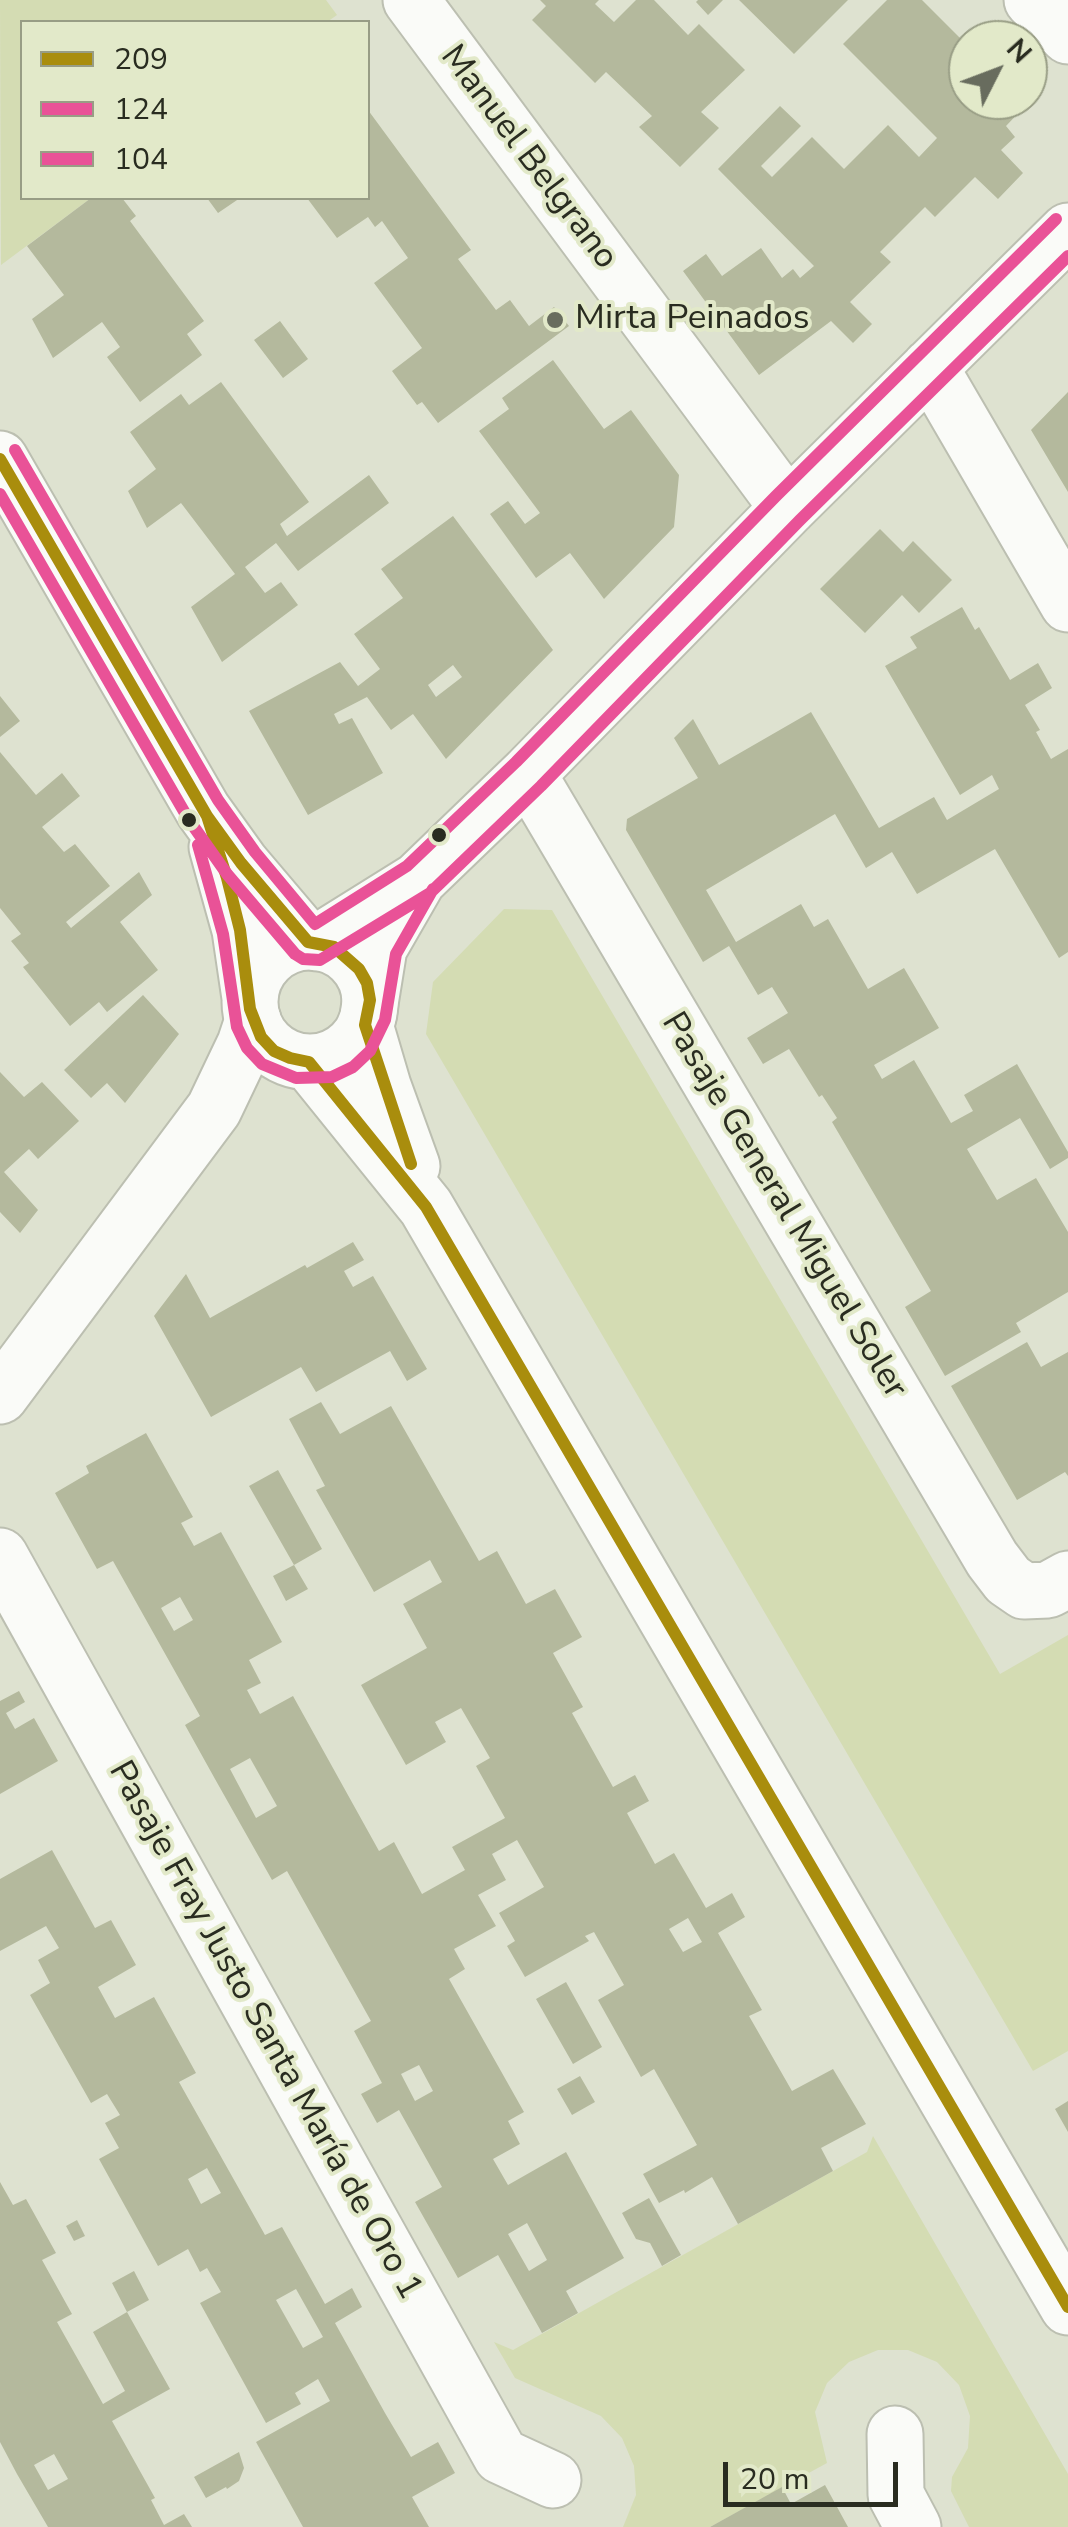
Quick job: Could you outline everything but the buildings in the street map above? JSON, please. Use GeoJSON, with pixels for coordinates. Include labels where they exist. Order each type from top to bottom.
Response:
{"type":"FeatureCollection","features":[{"type":"Feature","properties":{"kind":"street","name":"Manuel Belgrano"},"geometry":{"type":"LineString","coordinates":[[411,0],[788,508]]}},
{"type":"Feature","properties":{"kind":"street"},"geometry":{"type":"LineString","coordinates":[[1032,0],[1068,36]]}},
{"type":"Feature","properties":{"kind":"street"},"geometry":{"type":"LineString","coordinates":[[312,942],[418,880],[1068,231]]}},
{"type":"Feature","properties":{"kind":"street"},"geometry":{"type":"LineString","coordinates":[[930,367],[1068,604]]}},
{"type":"Feature","properties":{"kind":"street"},"geometry":{"type":"LineString","coordinates":[[0,459],[207,816],[240,863],[312,942]]}},
{"type":"Feature","properties":{"kind":"street","name":"Pasaje General Miguel Soler"},"geometry":{"type":"LineString","coordinates":[[528,774],[992,1559],[1008,1580],[1024,1591],[1048,1590],[1068,1578]]}},
{"type":"Feature","properties":{"kind":"street"},"geometry":{"type":"LineString","coordinates":[[207,816],[240,930],[251,1009],[262,1037],[274,1050],[300,1060],[327,1060],[356,1041],[367,1021],[380,948],[418,880]]}},
{"type":"Feature","properties":{"kind":"street"},"geometry":{"type":"LineString","coordinates":[[2,1389],[214,1109],[245,1044],[254,980],[262,965],[291,945],[312,942],[334,947],[348,956],[367,984],[367,1021],[383,1086],[426,1207]]}},
{"type":"Feature","properties":{"kind":"street"},"geometry":{"type":"LineString","coordinates":[[214,1109],[242,1086],[300,1060]]}},
{"type":"Feature","properties":{"kind":"street"},"geometry":{"type":"LineString","coordinates":[[300,1060],[426,1207],[1068,2307]]}},
{"type":"Feature","properties":{"kind":"street","name":"Pasaje Fray Justo Santa María de Oro 1"},"geometry":{"type":"LineString","coordinates":[[0,1556],[501,2456],[553,2480]]}},
{"type":"Feature","properties":{"kind":"street"},"geometry":{"type":"LineString","coordinates":[[895,2434],[896,2495],[913,2527]]}},
{"type":"Feature","properties":{"kind":"green space"},"geometry":{"type":"Polygon","coordinates":[[[0,0],[326,0],[337,15],[330,20],[20,20],[20,200],[88,200],[1,265],[0,0]]]}},
{"type":"Feature","properties":{"kind":"green space"},"geometry":{"type":"Polygon","coordinates":[[[504,909],[552,910],[1000,1674],[1068,1635],[1068,2051],[1033,2071],[426,1034],[433,982],[504,909]]]}},
{"type":"Feature","properties":{"kind":"green space"},"geometry":{"type":"Polygon","coordinates":[[[873,2136],[1068,2474],[1068,2527],[969,2527],[951,2491],[952,2477],[968,2448],[970,2416],[959,2385],[937,2362],[908,2350],[878,2350],[849,2362],[827,2383],[815,2412],[827,2463],[710,2527],[623,2527],[636,2495],[634,2466],[622,2438],[601,2416],[515,2378],[494,2342],[513,2350],[867,2152],[873,2136]]]}},
{"type":"Feature","properties":{"kind":"transit line","name":"104"},"geometry":{"type":"LineString","coordinates":[[15,450],[218,800],[315,924],[407,866],[516,762],[776,496],[1056,219]]}},
{"type":"Feature","properties":{"kind":"transit line","name":"124"},"geometry":{"type":"LineString","coordinates":[[0,494],[189,820],[227,874],[295,954],[320,960],[430,893],[1068,256]]}},
{"type":"Feature","properties":{"kind":"transit line","name":"209"},"geometry":{"type":"LineString","coordinates":[[0,459],[207,816],[308,942],[334,947],[359,969],[370,1000],[365,1025],[411,1164]]}},
{"type":"Feature","properties":{"kind":"transit line","name":"209"},"geometry":{"type":"LineString","coordinates":[[207,816],[240,930],[250,1009],[261,1037],[274,1051],[309,1062],[426,1207],[1068,2307]]}},
{"type":"Feature","properties":{"kind":"transit line","name":"124"},"geometry":{"type":"LineString","coordinates":[[198,845],[223,934],[237,1027],[247,1048],[262,1064],[296,1078],[332,1077],[353,1067],[370,1051],[385,1020],[396,954],[433,889]]}},
{"type":"Feature","properties":{"kind":"place","name":"Mirta Peinados"},"geometry":{"type":"Point","coordinates":[555,320]}}]}
